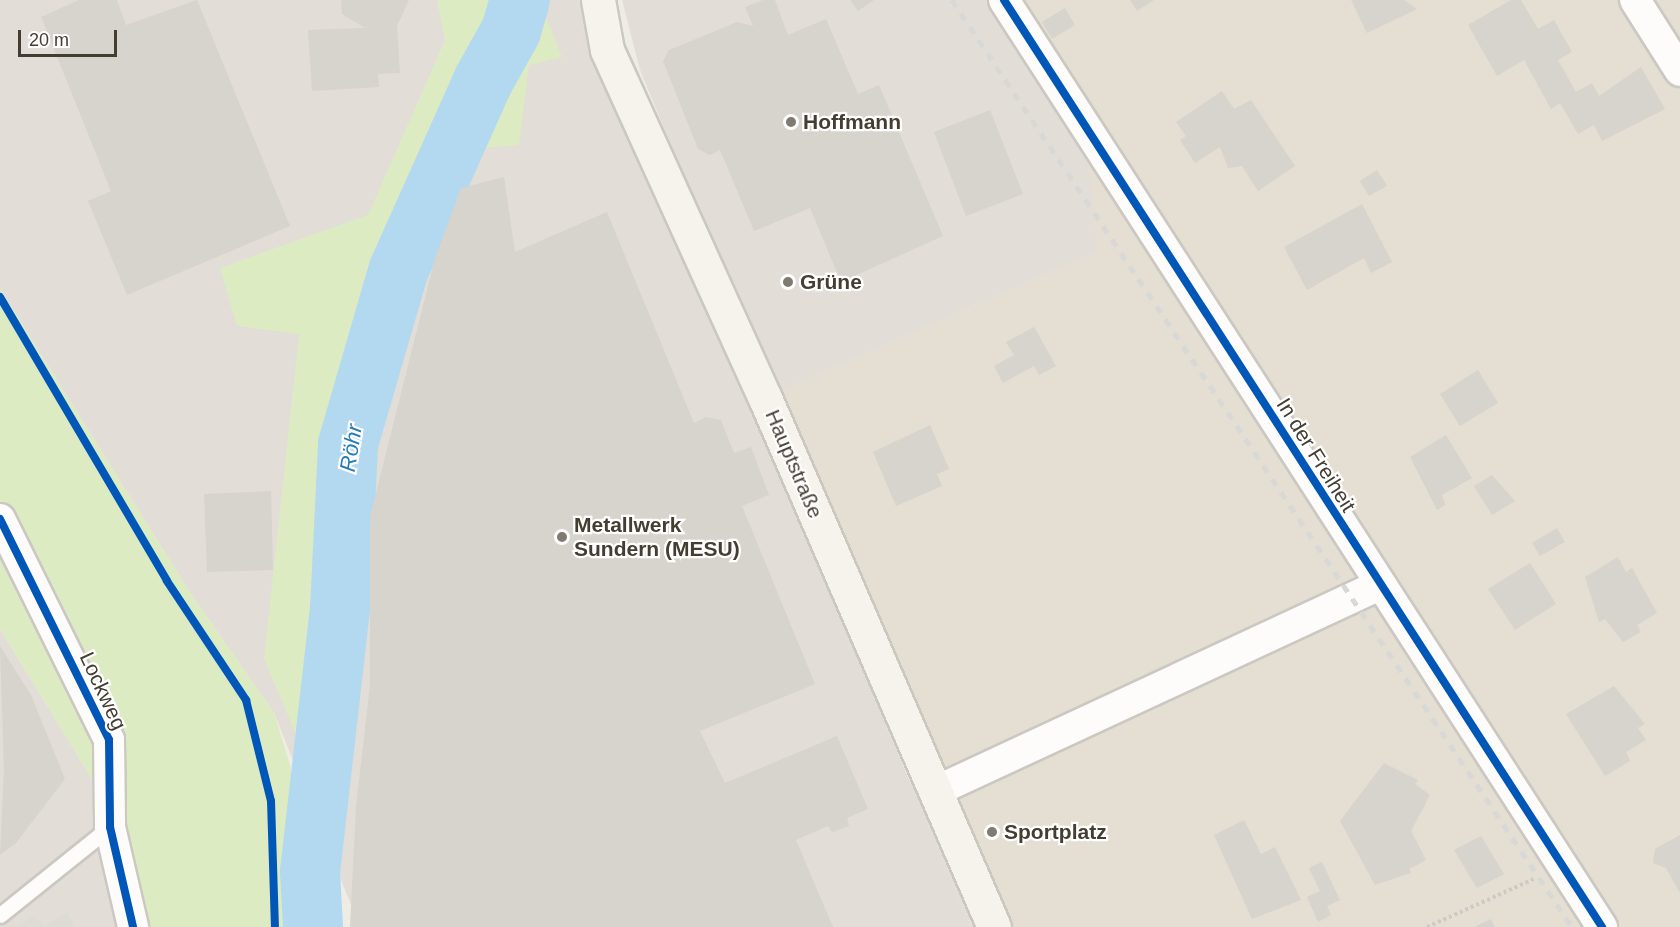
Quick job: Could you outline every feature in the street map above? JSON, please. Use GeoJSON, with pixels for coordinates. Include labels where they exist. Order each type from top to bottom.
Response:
{"type":"FeatureCollection","features":[{"type":"Feature","properties":{"kind":"main road","name":"Hauptstraße"},"geometry":{"type":"LineString","coordinates":[[598,0],[607,50],[936,791],[994,927]]}},
{"type":"Feature","properties":{"kind":"street","name":"In der Freiheit"},"geometry":{"type":"LineString","coordinates":[[1004,0],[1378,586],[1560,868],[1602,927]]}},
{"type":"Feature","properties":{"kind":"street"},"geometry":{"type":"LineString","coordinates":[[1635,0],[1680,71]]}},
{"type":"Feature","properties":{"kind":"street","name":"Lockweg"},"geometry":{"type":"LineString","coordinates":[[0,519],[109,740],[110,827],[133,927]]}},
{"type":"Feature","properties":{"kind":"street"},"geometry":{"type":"LineString","coordinates":[[936,791],[1378,586]]}},
{"type":"Feature","properties":{"kind":"lane"},"geometry":{"type":"LineString","coordinates":[[0,915],[110,827]]}},
{"type":"Feature","properties":{"kind":"path"},"geometry":{"type":"LineString","coordinates":[[1427,927],[1560,868]]}},
{"type":"Feature","properties":{"kind":"shaded area"},"geometry":{"type":"Polygon","coordinates":[[[0,0],[581,0],[971,927],[360,927],[274,713],[189,591],[0,289],[0,0]]]}},
{"type":"Feature","properties":{"kind":"shaded area"},"geometry":{"type":"Polygon","coordinates":[[[622,0],[990,0],[1087,150],[1097,252],[774,394],[640,70],[622,0]]]}},
{"type":"Feature","properties":{"kind":"shaded area"},"geometry":{"type":"Polygon","coordinates":[[[990,0],[1680,0],[1680,927],[971,927],[910,783],[945,766],[774,394],[1097,252],[990,0]]]}},
{"type":"Feature","properties":{"kind":"shaded area"},"geometry":{"type":"Polygon","coordinates":[[[0,629],[130,841],[146,927],[0,927],[0,629]]]}},
{"type":"Feature","properties":{"kind":"shaded area"},"geometry":{"type":"Polygon","coordinates":[[[67,912],[75,927],[18,927],[32,916],[45,926],[67,912]]]}},
{"type":"Feature","properties":{"kind":"green space"},"geometry":{"type":"Polygon","coordinates":[[[437,0],[539,0],[562,57],[529,65],[519,145],[460,150],[359,482],[329,813],[264,659],[299,334],[237,326],[220,268],[368,215],[445,40],[437,0]]]}},
{"type":"Feature","properties":{"kind":"green space"},"geometry":{"type":"Polygon","coordinates":[[[0,289],[189,591],[274,713],[340,927],[146,927],[130,841],[0,629],[0,289]]]}},
{"type":"Feature","properties":{"kind":"building"},"geometry":{"type":"Polygon","coordinates":[[[79,0],[117,0],[126,25],[197,0],[290,226],[127,295],[88,201],[111,191],[41,17],[79,0]]]}},
{"type":"Feature","properties":{"kind":"building"},"geometry":{"type":"Polygon","coordinates":[[[341,0],[409,0],[397,26],[400,73],[378,74],[379,87],[312,91],[308,30],[365,28],[342,14],[341,0]]]}},
{"type":"Feature","properties":{"kind":"building","name":"Hoffmann"},"geometry":{"type":"Polygon","coordinates":[[[763,0],[775,0],[788,35],[826,19],[858,94],[879,85],[943,236],[841,282],[810,208],[754,231],[720,150],[710,155],[698,149],[663,61],[669,50],[737,22],[753,26],[745,7],[763,0]]]}},
{"type":"Feature","properties":{"kind":"building"},"geometry":{"type":"Polygon","coordinates":[[[850,0],[874,0],[858,11],[850,0]]]}},
{"type":"Feature","properties":{"kind":"building"},"geometry":{"type":"Polygon","coordinates":[[[1130,0],[1154,0],[1137,11],[1130,0]]]}},
{"type":"Feature","properties":{"kind":"building"},"geometry":{"type":"Polygon","coordinates":[[[1351,0],[1404,0],[1417,9],[1367,33],[1351,0]]]}},
{"type":"Feature","properties":{"kind":"building"},"geometry":{"type":"Polygon","coordinates":[[[1511,0],[1521,0],[1538,29],[1554,20],[1572,52],[1558,60],[1576,92],[1592,83],[1599,96],[1641,67],[1665,109],[1602,141],[1594,125],[1578,134],[1560,103],[1551,109],[1524,60],[1497,76],[1468,25],[1511,0]]]}},
{"type":"Feature","properties":{"kind":"building"},"geometry":{"type":"Polygon","coordinates":[[[1065,8],[1075,25],[1052,39],[1042,22],[1065,8]]]}},
{"type":"Feature","properties":{"kind":"building"},"geometry":{"type":"Polygon","coordinates":[[[1222,91],[1234,109],[1251,100],[1295,166],[1258,191],[1242,166],[1228,168],[1220,147],[1195,163],[1180,140],[1186,136],[1176,122],[1222,91]]]}},
{"type":"Feature","properties":{"kind":"building"},"geometry":{"type":"Polygon","coordinates":[[[990,110],[1023,194],[966,216],[934,132],[990,110]]]}},
{"type":"Feature","properties":{"kind":"building"},"geometry":{"type":"Polygon","coordinates":[[[1377,170],[1387,186],[1369,196],[1360,181],[1377,170]]]}},
{"type":"Feature","properties":{"kind":"building","name":"Metallwerk Sundern (MESU)"},"geometry":{"type":"Polygon","coordinates":[[[504,177],[515,252],[607,212],[694,423],[706,417],[721,420],[734,453],[751,447],[769,495],[742,506],[815,684],[700,731],[725,783],[837,736],[868,809],[847,818],[849,826],[832,832],[828,826],[796,840],[833,927],[350,927],[356,806],[370,685],[370,517],[435,258],[461,188],[504,177]]]}},
{"type":"Feature","properties":{"kind":"building"},"geometry":{"type":"Polygon","coordinates":[[[1362,204],[1392,262],[1371,273],[1364,258],[1307,290],[1284,247],[1362,204]]]}},
{"type":"Feature","properties":{"kind":"building"},"geometry":{"type":"Polygon","coordinates":[[[1034,327],[1056,366],[1039,375],[1034,366],[1003,383],[994,366],[1014,355],[1006,342],[1034,327]]]}},
{"type":"Feature","properties":{"kind":"building"},"geometry":{"type":"Polygon","coordinates":[[[1478,370],[1498,403],[1460,426],[1440,394],[1478,370]]]}},
{"type":"Feature","properties":{"kind":"building"},"geometry":{"type":"Polygon","coordinates":[[[930,425],[949,469],[937,474],[942,486],[896,506],[873,452],[930,425]]]}},
{"type":"Feature","properties":{"kind":"building"},"geometry":{"type":"Polygon","coordinates":[[[1446,435],[1472,478],[1442,495],[1445,505],[1437,510],[1410,457],[1446,435]]]}},
{"type":"Feature","properties":{"kind":"building"},"geometry":{"type":"Polygon","coordinates":[[[1492,475],[1515,501],[1492,515],[1474,486],[1492,475]]]}},
{"type":"Feature","properties":{"kind":"building"},"geometry":{"type":"Polygon","coordinates":[[[271,491],[273,570],[207,572],[204,494],[271,491]]]}},
{"type":"Feature","properties":{"kind":"building"},"geometry":{"type":"Polygon","coordinates":[[[1557,528],[1565,542],[1540,556],[1532,543],[1557,528]]]}},
{"type":"Feature","properties":{"kind":"building"},"geometry":{"type":"Polygon","coordinates":[[[1618,557],[1626,572],[1632,568],[1657,613],[1637,625],[1641,632],[1623,642],[1605,619],[1599,622],[1585,577],[1618,557]]]}},
{"type":"Feature","properties":{"kind":"building"},"geometry":{"type":"Polygon","coordinates":[[[1530,563],[1556,604],[1515,630],[1488,589],[1530,563]]]}},
{"type":"Feature","properties":{"kind":"building"},"geometry":{"type":"Polygon","coordinates":[[[0,646],[31,695],[65,779],[16,843],[0,855],[4,770],[0,646]]]}},
{"type":"Feature","properties":{"kind":"building"},"geometry":{"type":"Polygon","coordinates":[[[1614,686],[1645,724],[1638,728],[1646,740],[1626,752],[1630,761],[1605,776],[1566,714],[1614,686]]]}},
{"type":"Feature","properties":{"kind":"building"},"geometry":{"type":"Polygon","coordinates":[[[1384,763],[1418,780],[1415,784],[1430,795],[1411,831],[1426,860],[1409,869],[1411,873],[1375,885],[1340,821],[1384,763]]]}},
{"type":"Feature","properties":{"kind":"building"},"geometry":{"type":"Polygon","coordinates":[[[1244,820],[1261,854],[1275,847],[1301,900],[1252,919],[1214,835],[1244,820]]]}},
{"type":"Feature","properties":{"kind":"building"},"geometry":{"type":"Polygon","coordinates":[[[1680,835],[1680,893],[1666,868],[1653,863],[1655,849],[1680,835]]]}},
{"type":"Feature","properties":{"kind":"building"},"geometry":{"type":"Polygon","coordinates":[[[1481,836],[1504,874],[1477,888],[1454,850],[1481,836]]]}},
{"type":"Feature","properties":{"kind":"building"},"geometry":{"type":"Polygon","coordinates":[[[1322,862],[1340,900],[1327,906],[1331,915],[1318,922],[1307,897],[1320,891],[1309,868],[1322,862]]]}},
{"type":"Feature","properties":{"kind":"building"},"geometry":{"type":"Polygon","coordinates":[[[1491,919],[1495,927],[1474,927],[1491,919]]]}},
{"type":"Feature","properties":{"kind":"waterway","name":"Röhr"},"geometry":{"type":"LineString","coordinates":[[313,927],[310,872],[340,609],[348,444],[399,269],[483,81],[511,31],[520,0]]}},
{"type":"Feature","properties":{"kind":"railway"},"geometry":{"type":"LineString","coordinates":[[952,0],[1572,927]]}},
{"type":"Feature","properties":{"kind":"cycle path"},"geometry":{"type":"LineString","coordinates":[[1004,0],[1602,927]]}},
{"type":"Feature","properties":{"kind":"cycle path"},"geometry":{"type":"LineString","coordinates":[[0,297],[167,581],[246,700],[271,801],[275,927]]}},
{"type":"Feature","properties":{"kind":"cycle path"},"geometry":{"type":"LineString","coordinates":[[0,519],[109,740],[110,827],[133,927]]}},
{"type":"Feature","properties":{"kind":"place","name":"Hoffmann"},"geometry":{"type":"Point","coordinates":[791,122]}},
{"type":"Feature","properties":{"kind":"place","name":"Grüne"},"geometry":{"type":"Point","coordinates":[788,282]}},
{"type":"Feature","properties":{"kind":"place","name":"Metallwerk Sundern (MESU)"},"geometry":{"type":"Point","coordinates":[562,537]}},
{"type":"Feature","properties":{"kind":"place","name":"Sportplatz"},"geometry":{"type":"Point","coordinates":[992,832]}}]}
